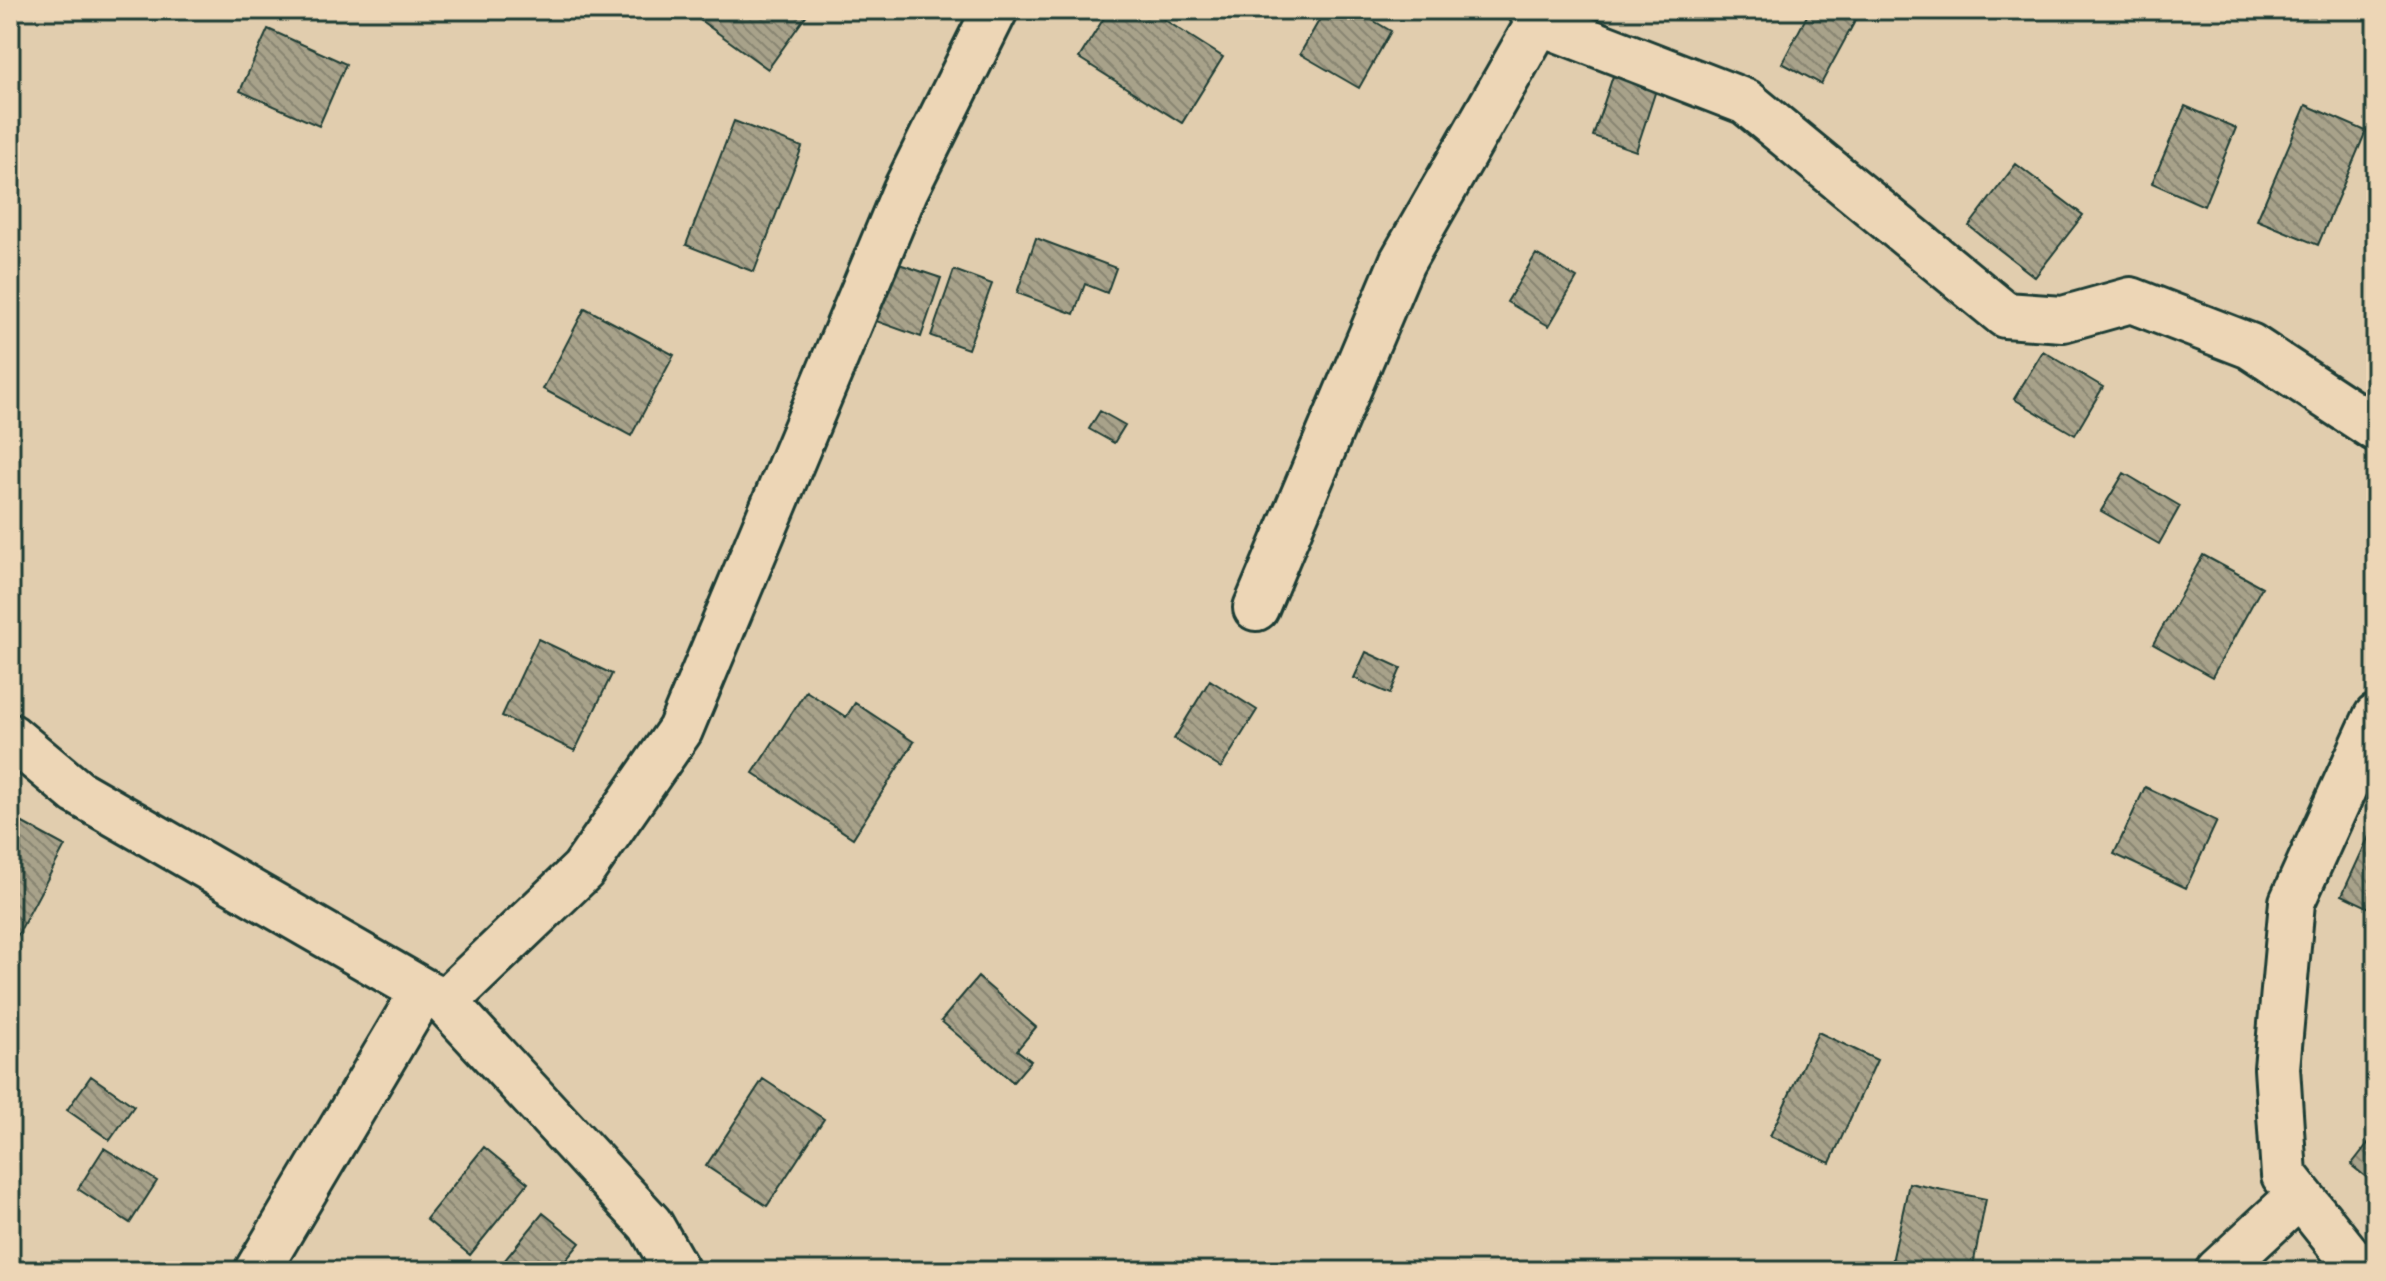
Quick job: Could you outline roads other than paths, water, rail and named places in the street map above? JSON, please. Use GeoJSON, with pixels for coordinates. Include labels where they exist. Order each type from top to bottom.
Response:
{"type":"FeatureCollection","features":[{"type":"Feature","properties":{"kind":"street"},"geometry":{"type":"LineString","coordinates":[[257,1271],[434,996],[583,870],[680,730],[905,191],[995,10]]}},
{"type":"Feature","properties":{"kind":"street"},"geometry":{"type":"LineString","coordinates":[[1256,608],[1402,262],[1535,16],[1746,102],[2005,315],[2063,319],[2131,300],[2250,346],[2376,429]]}},
{"type":"Feature","properties":{"kind":"street"},"geometry":{"type":"LineString","coordinates":[[2365,1271],[2355,1264],[2284,1175],[2277,1068],[2292,902],[2376,717]]}},
{"type":"Feature","properties":{"kind":"street"},"geometry":{"type":"LineString","coordinates":[[10,736],[77,792],[434,996],[650,1224],[677,1271]]}},
{"type":"Feature","properties":{"kind":"street"},"geometry":{"type":"LineString","coordinates":[[2218,1271],[2300,1195]]}}]}
